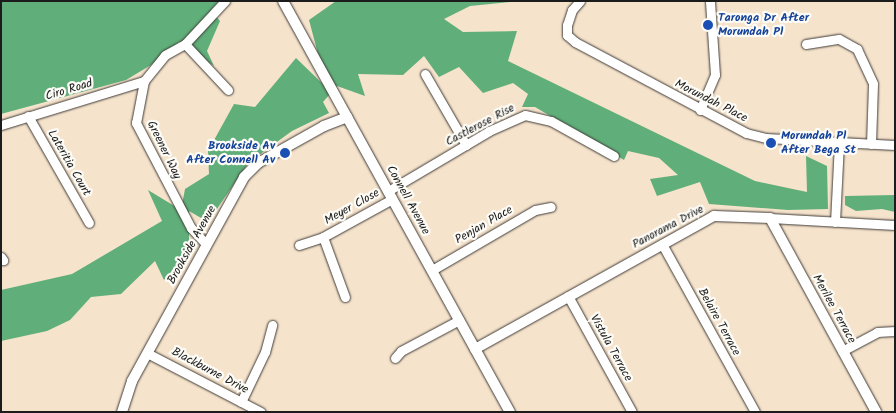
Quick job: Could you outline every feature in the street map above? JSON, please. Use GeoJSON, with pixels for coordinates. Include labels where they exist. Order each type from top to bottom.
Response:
{"type":"FeatureCollection","features":[{"type":"Feature","properties":{"kind":"street","name":"Greener Way"},"geometry":{"type":"LineString","coordinates":[[206,244],[191,228],[136,123],[144,81],[165,55],[184,44],[225,1]]}},
{"type":"Feature","properties":{"kind":"street","name":"Connell Avenue"},"geometry":{"type":"LineString","coordinates":[[283,1],[510,412]]}},
{"type":"Feature","properties":{"kind":"street","name":"Morundah Place"},"geometry":{"type":"LineString","coordinates":[[580,1],[572,10],[567,25],[567,35],[574,42],[700,110],[755,136],[839,143],[895,145]]}},
{"type":"Feature","properties":{"kind":"street"},"geometry":{"type":"LineString","coordinates":[[700,110],[715,75],[710,1]]}},
{"type":"Feature","properties":{"kind":"street"},"geometry":{"type":"LineString","coordinates":[[806,44],[839,39],[857,49],[873,84],[871,144]]}},
{"type":"Feature","properties":{"kind":"street"},"geometry":{"type":"LineString","coordinates":[[184,44],[228,90]]}},
{"type":"Feature","properties":{"kind":"street"},"geometry":{"type":"LineString","coordinates":[[425,74],[466,145]]}},
{"type":"Feature","properties":{"kind":"street","name":"Ciro Road"},"geometry":{"type":"LineString","coordinates":[[1,124],[144,81]]}},
{"type":"Feature","properties":{"kind":"street","name":"Brookside Avenue"},"geometry":{"type":"LineString","coordinates":[[122,412],[129,388],[147,353],[206,244],[250,170],[345,114]]}},
{"type":"Feature","properties":{"kind":"street","name":"Castlerose Rise"},"geometry":{"type":"LineString","coordinates":[[390,195],[466,145],[525,115],[551,121],[614,156]]}},
{"type":"Feature","properties":{"kind":"street","name":"Lateritia Court"},"geometry":{"type":"LineString","coordinates":[[28,116],[88,223]]}},
{"type":"Feature","properties":{"kind":"street"},"geometry":{"type":"LineString","coordinates":[[835,222],[839,143]]}},
{"type":"Feature","properties":{"kind":"street","name":"Meyer Close"},"geometry":{"type":"LineString","coordinates":[[299,245],[323,237],[390,195]]}},
{"type":"Feature","properties":{"kind":"street","name":"Penjan Place"},"geometry":{"type":"LineString","coordinates":[[432,270],[536,210],[551,207]]}},
{"type":"Feature","properties":{"kind":"street","name":"Panorama Drive"},"geometry":{"type":"LineString","coordinates":[[475,348],[714,216],[895,225]]}},
{"type":"Feature","properties":{"kind":"street","name":"Merilee Terrace"},"geometry":{"type":"LineString","coordinates":[[770,218],[876,412]]}},
{"type":"Feature","properties":{"kind":"street","name":"Meyer Close"},"geometry":{"type":"LineString","coordinates":[[323,237],[346,296]]}},
{"type":"Feature","properties":{"kind":"street","name":"Belaire Terrace"},"geometry":{"type":"LineString","coordinates":[[662,244],[754,412]]}},
{"type":"Feature","properties":{"kind":"street","name":"Vistula Terrace"},"geometry":{"type":"LineString","coordinates":[[568,296],[632,412]]}},
{"type":"Feature","properties":{"kind":"street"},"geometry":{"type":"LineString","coordinates":[[395,358],[401,351],[459,320]]}},
{"type":"Feature","properties":{"kind":"street"},"geometry":{"type":"LineString","coordinates":[[241,402],[265,352],[272,325]]}},
{"type":"Feature","properties":{"kind":"street"},"geometry":{"type":"LineString","coordinates":[[842,350],[877,332],[895,331]]}},
{"type":"Feature","properties":{"kind":"street","name":"Blackburne Drive"},"geometry":{"type":"LineString","coordinates":[[147,353],[261,412]]}},
{"type":"Feature","properties":{"kind":"green space"},"geometry":{"type":"Polygon","coordinates":[[[1,1],[219,1],[211,10],[220,21],[207,51],[214,66],[179,42],[151,65],[126,80],[1,114],[1,1]]]}},
{"type":"Feature","properties":{"kind":"green space"},"geometry":{"type":"Polygon","coordinates":[[[336,1],[521,1],[470,6],[444,19],[463,32],[517,31],[508,61],[755,181],[807,192],[806,156],[827,166],[828,209],[788,210],[709,204],[700,182],[657,196],[650,179],[678,175],[659,158],[628,151],[624,160],[535,107],[522,107],[528,94],[513,83],[483,93],[459,67],[439,77],[424,56],[403,75],[358,74],[365,96],[337,86],[323,102],[329,113],[292,131],[249,162],[208,222],[189,211],[189,251],[164,280],[155,261],[121,294],[91,297],[70,320],[47,331],[1,341],[1,290],[72,274],[162,221],[148,190],[181,210],[185,189],[209,174],[208,151],[234,104],[255,107],[296,58],[327,88],[309,20],[336,1]]]}},
{"type":"Feature","properties":{"kind":"green space"},"geometry":{"type":"Polygon","coordinates":[[[895,195],[895,212],[882,209],[856,211],[845,205],[845,196],[895,195]]]}},
{"type":"Feature","properties":{"kind":"place","name":"Taronga Dr After Morundah Pl"},"geometry":{"type":"Point","coordinates":[708,25]}},
{"type":"Feature","properties":{"kind":"place","name":"Morundah Pl After Bega St"},"geometry":{"type":"Point","coordinates":[771,143]}},
{"type":"Feature","properties":{"kind":"place","name":"Brookside Av After Connell Av"},"geometry":{"type":"Point","coordinates":[285,153]}}]}
